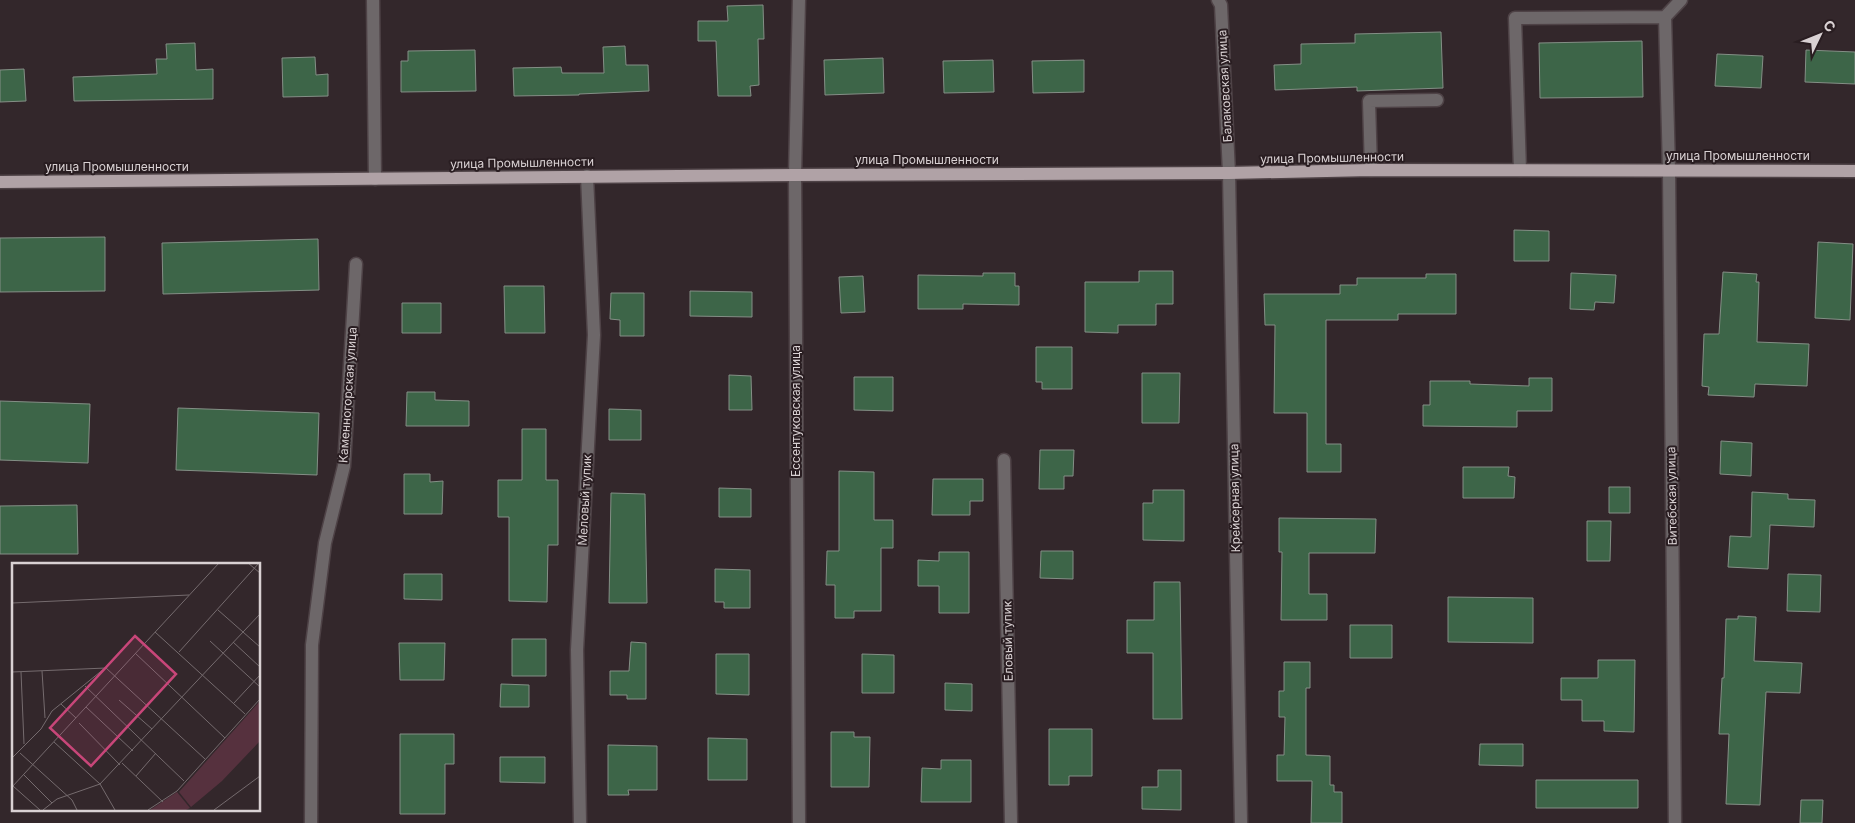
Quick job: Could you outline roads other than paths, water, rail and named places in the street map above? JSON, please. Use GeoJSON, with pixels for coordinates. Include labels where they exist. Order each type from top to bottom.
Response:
{"type":"FeatureCollection","features":[{"type":"Feature","properties":{"kind":"main road","name":"улица Промышленности"},"geometry":{"type":"LineString","coordinates":[[0,182],[587,176],[1229,173],[1371,170],[1855,171]]}},
{"type":"Feature","properties":{"kind":"street"},"geometry":{"type":"LineString","coordinates":[[373,0],[375,179]]}},
{"type":"Feature","properties":{"kind":"street","name":"Ессентуковская улица"},"geometry":{"type":"LineString","coordinates":[[799,0],[795,175],[799,823]]}},
{"type":"Feature","properties":{"kind":"street"},"geometry":{"type":"LineString","coordinates":[[1520,170],[1515,18],[1665,17],[1681,0]]}},
{"type":"Feature","properties":{"kind":"street","name":"Балаковская улица"},"geometry":{"type":"LineString","coordinates":[[1222,2],[1229,173]]}},
{"type":"Feature","properties":{"kind":"street","name":"Витебская улица"},"geometry":{"type":"LineString","coordinates":[[1665,17],[1675,823]]}},
{"type":"Feature","properties":{"kind":"street"},"geometry":{"type":"LineString","coordinates":[[1371,170],[1369,101],[1437,100]]}},
{"type":"Feature","properties":{"kind":"street","name":"Крейсерная улица"},"geometry":{"type":"LineString","coordinates":[[1229,173],[1241,823]]}},
{"type":"Feature","properties":{"kind":"street","name":"Меловый тупик"},"geometry":{"type":"LineString","coordinates":[[580,823],[576,650],[594,335],[587,176]]}},
{"type":"Feature","properties":{"kind":"street","name":"Каменногорская улица"},"geometry":{"type":"LineString","coordinates":[[311,823],[312,646],[325,543],[344,466],[356,264]]}},
{"type":"Feature","properties":{"kind":"street","name":"Еловый тупик"},"geometry":{"type":"LineString","coordinates":[[1004,460],[1011,823]]}}]}
